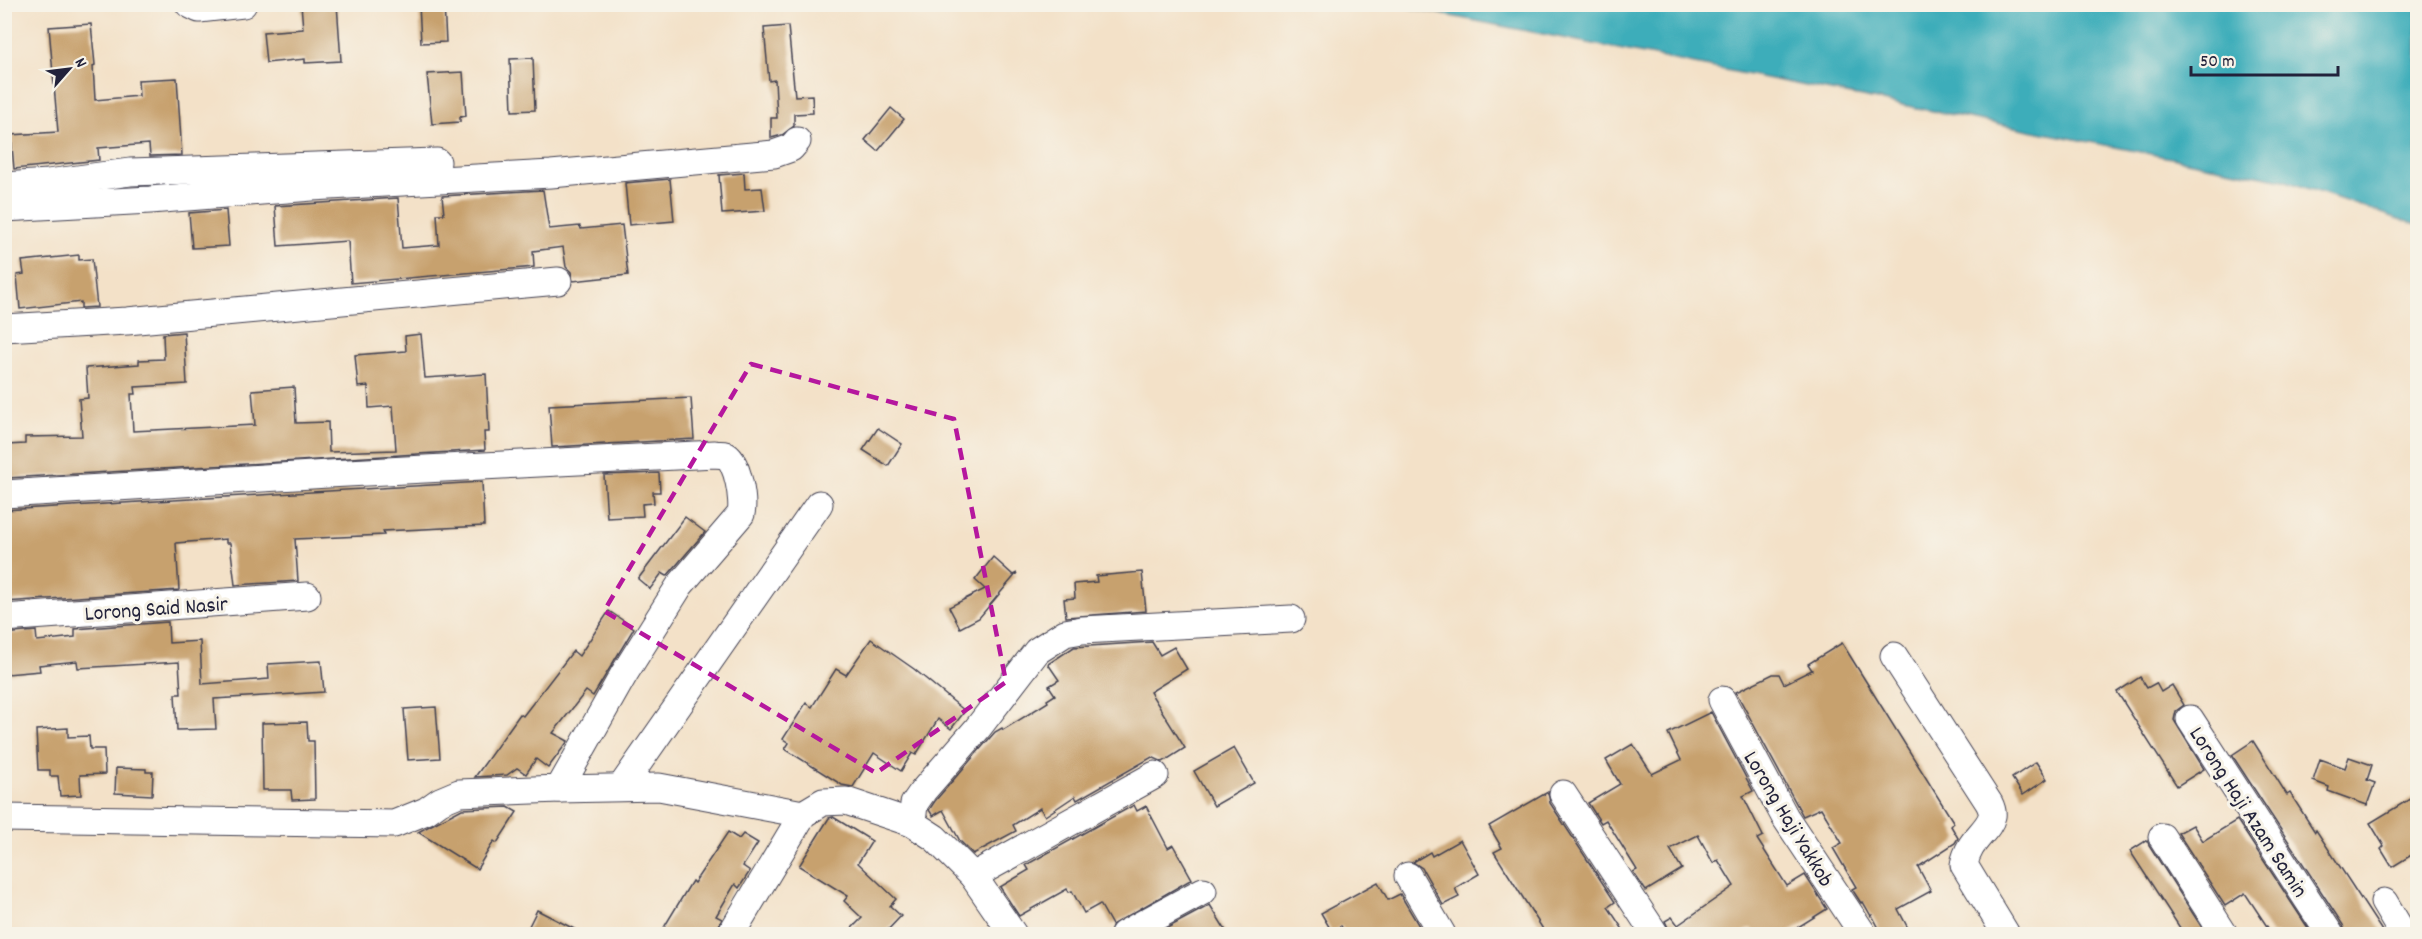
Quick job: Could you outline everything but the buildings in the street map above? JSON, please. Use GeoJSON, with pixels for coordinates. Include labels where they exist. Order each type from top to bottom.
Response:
{"type":"FeatureCollection","features":[{"type":"Feature","properties":{"kind":"street"},"geometry":{"type":"LineString","coordinates":[[189,4],[199,9],[243,4]]}},
{"type":"Feature","properties":{"kind":"street"},"geometry":{"type":"LineString","coordinates":[[4,208],[150,200],[312,187],[551,174],[774,154],[791,148],[797,141]]}},
{"type":"Feature","properties":{"kind":"street"},"geometry":{"type":"LineString","coordinates":[[4,186],[48,183],[130,172],[438,162]]}},
{"type":"Feature","properties":{"kind":"street"},"geometry":{"type":"LineString","coordinates":[[4,328],[127,321],[558,281]]}},
{"type":"Feature","properties":{"kind":"street"},"geometry":{"type":"LineString","coordinates":[[4,494],[328,474],[725,455],[732,461],[741,494],[743,504],[741,514],[680,585],[624,674],[559,789]]}},
{"type":"Feature","properties":{"kind":"street"},"geometry":{"type":"LineString","coordinates":[[622,786],[819,504]]}},
{"type":"Feature","properties":{"kind":"street","name":"Lorong Said Nasir"},"geometry":{"type":"LineString","coordinates":[[4,618],[307,596]]}},
{"type":"Feature","properties":{"kind":"street"},"geometry":{"type":"LineString","coordinates":[[912,823],[914,804],[923,791],[977,729],[1037,651],[1065,633],[1094,629],[1291,619]]}},
{"type":"Feature","properties":{"kind":"street"},"geometry":{"type":"LineString","coordinates":[[1894,656],[1989,803],[1993,813],[1992,819],[1973,842],[1964,866],[2006,934]]}},
{"type":"Feature","properties":{"kind":"street","name":"Lorong Haji Yakkob"},"geometry":{"type":"LineString","coordinates":[[1722,700],[1785,817],[1863,934]]}},
{"type":"Feature","properties":{"kind":"street","name":"Lorong Haji Azam Samin"},"geometry":{"type":"LineString","coordinates":[[2190,719],[2330,934]]}},
{"type":"Feature","properties":{"kind":"street"},"geometry":{"type":"LineString","coordinates":[[973,876],[1155,775]]}},
{"type":"Feature","properties":{"kind":"street"},"geometry":{"type":"LineString","coordinates":[[4,818],[394,825],[459,793],[622,786],[681,790],[803,814]]}},
{"type":"Feature","properties":{"kind":"street"},"geometry":{"type":"LineString","coordinates":[[1563,794],[1655,934]]}},
{"type":"Feature","properties":{"kind":"street"},"geometry":{"type":"LineString","coordinates":[[731,934],[803,814],[823,802],[846,801],[912,823],[935,838],[973,876],[1013,934]]}},
{"type":"Feature","properties":{"kind":"street"},"geometry":{"type":"LineString","coordinates":[[2162,837],[2224,934]]}},
{"type":"Feature","properties":{"kind":"street"},"geometry":{"type":"LineString","coordinates":[[1408,876],[1442,934]]}},
{"type":"Feature","properties":{"kind":"street"},"geometry":{"type":"LineString","coordinates":[[1124,934],[1203,891]]}},
{"type":"Feature","properties":{"kind":"street"},"geometry":{"type":"LineString","coordinates":[[2384,902],[2403,934]]}},
{"type":"Feature","properties":{"kind":"highlighted area"},"geometry":{"type":"Polygon","coordinates":[[[751,364],[954,419],[1006,682],[876,773],[604,611],[751,364]]]}},
{"type":"Feature","properties":{"kind":"water"},"geometry":{"type":"Polygon","coordinates":[[[1395,5],[2417,5],[2417,225],[2283,180],[1395,5]]]}}]}
